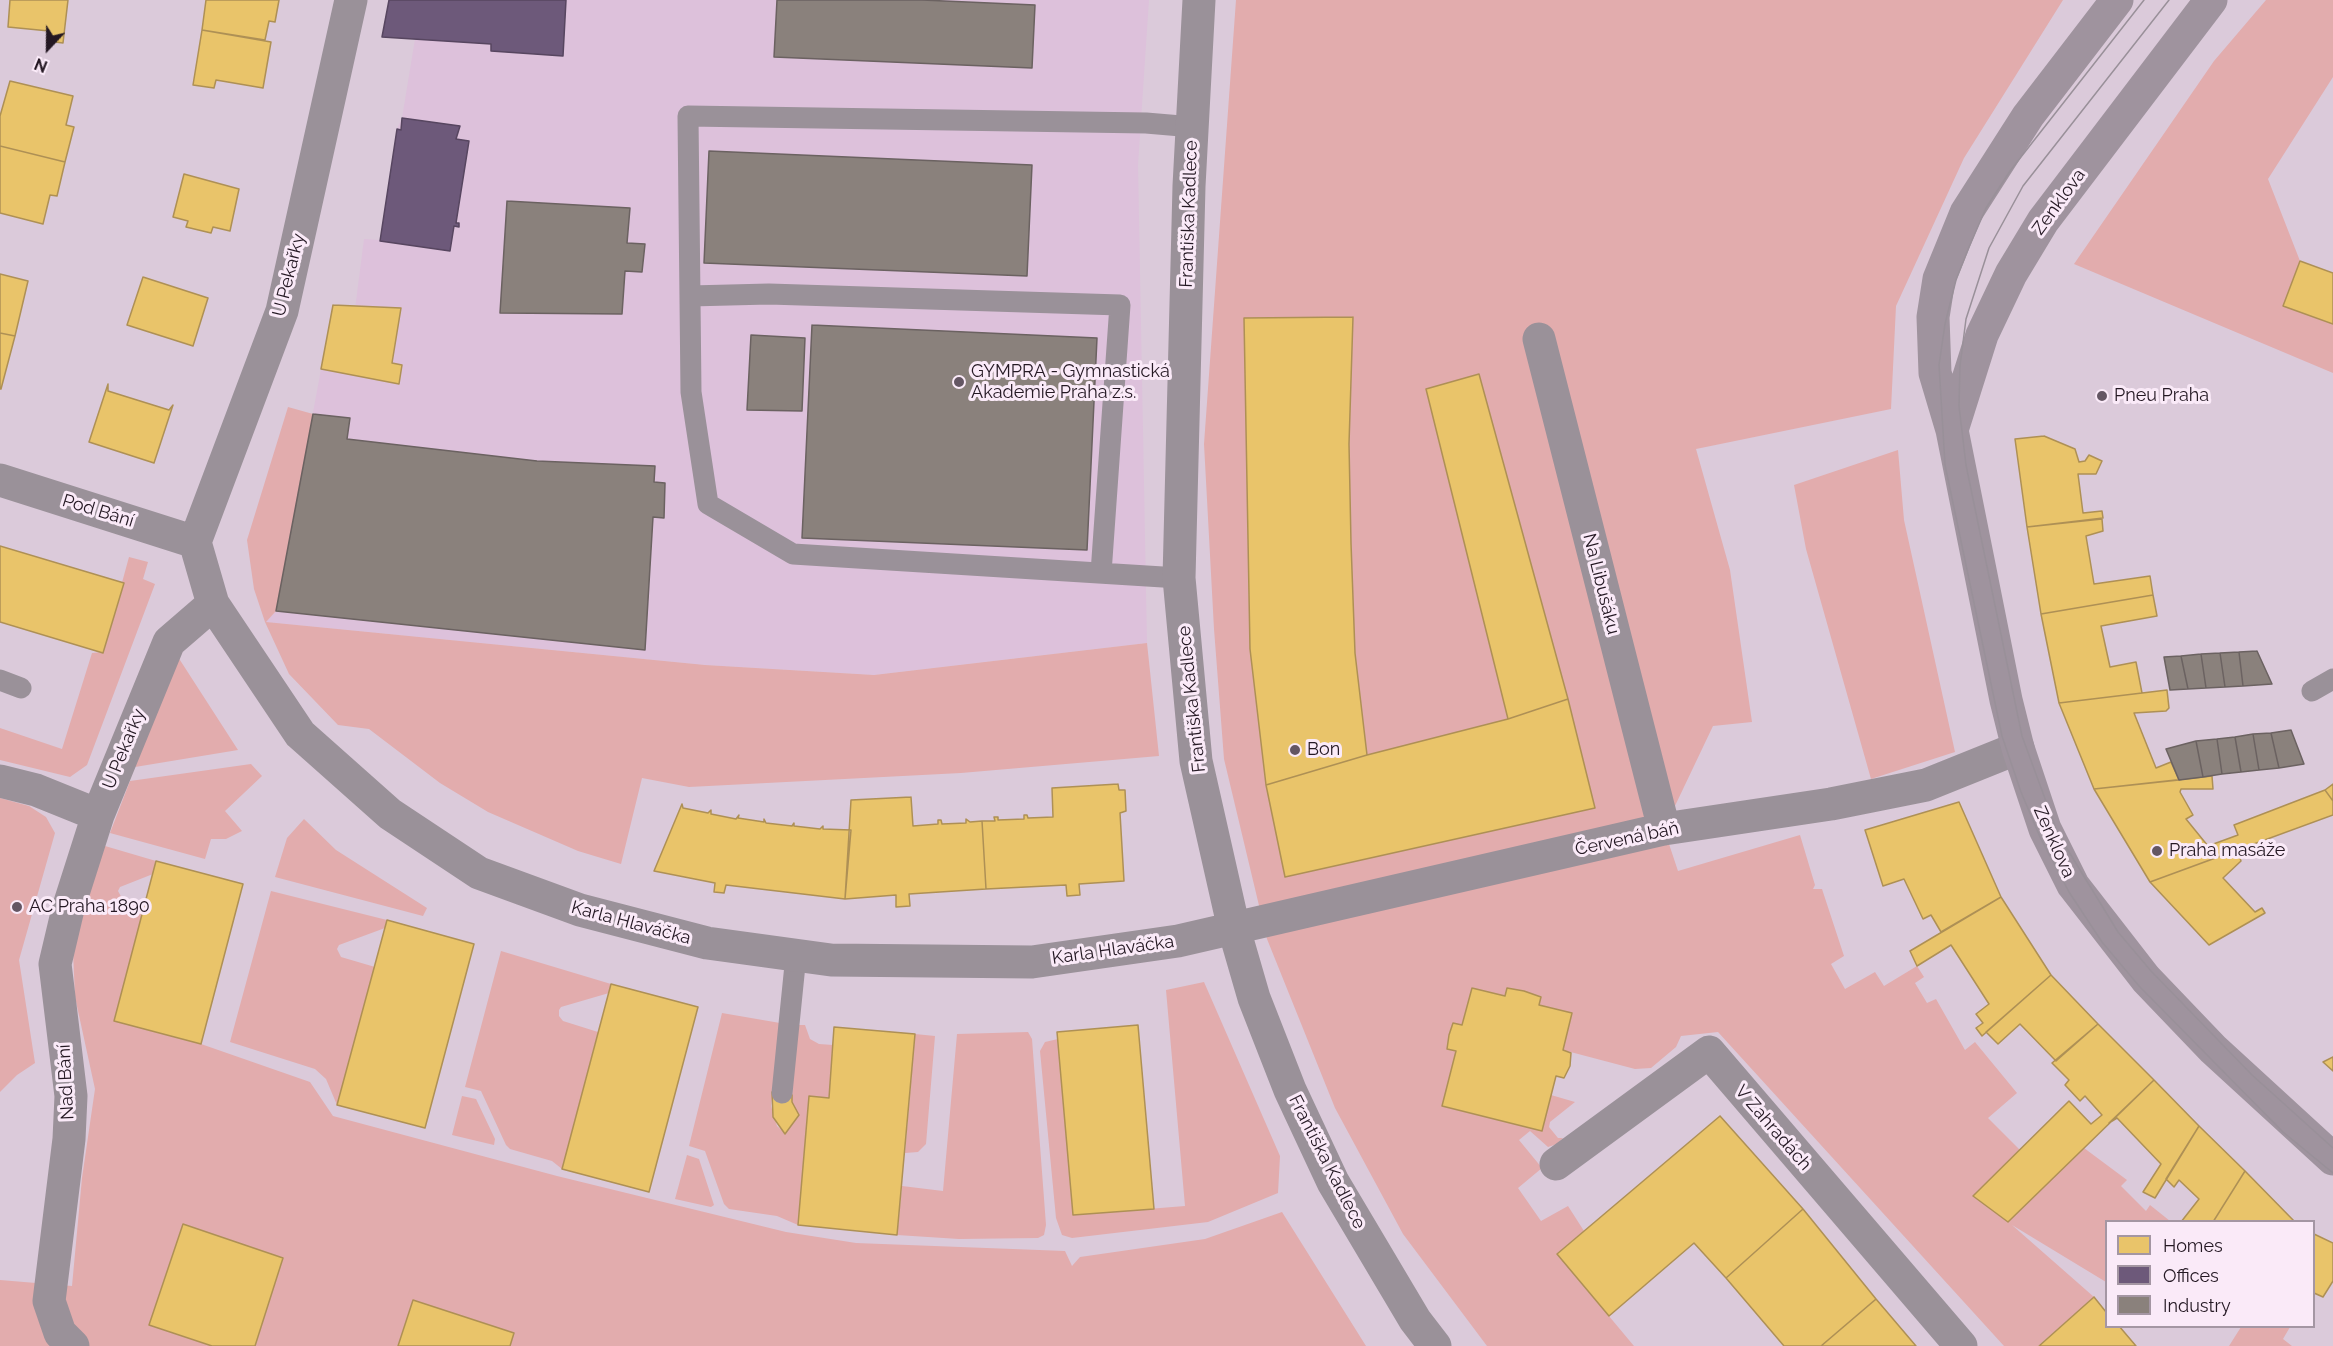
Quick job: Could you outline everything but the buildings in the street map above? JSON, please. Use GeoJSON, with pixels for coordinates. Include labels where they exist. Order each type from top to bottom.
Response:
{"type":"FeatureCollection","features":[{"type":"Feature","properties":{"kind":"main road","name":"Zenklova"},"geometry":{"type":"LineString","coordinates":[[2117,0],[2028,116],[1966,213],[1939,279],[1933,316],[1932,348],[1940,395],[1952,430],[2003,689],[2018,748],[2045,829],[2073,885],[2111,937],[2146,979],[2214,1049],[2333,1159]]}},
{"type":"Feature","properties":{"kind":"main road","name":"Zenklova"},"geometry":{"type":"LineString","coordinates":[[1952,430],[1982,335],[2017,265],[2043,221],[2211,0]]}},
{"type":"Feature","properties":{"kind":"street","name":"U Pekařky"},"geometry":{"type":"LineString","coordinates":[[195,542],[282,310],[351,0]]}},
{"type":"Feature","properties":{"kind":"street","name":"Františka Kadlece"},"geometry":{"type":"LineString","coordinates":[[1199,0],[1192,126],[1179,578],[1196,761],[1234,929],[1254,998],[1290,1090],[1329,1172],[1415,1320],[1435,1346]]}},
{"type":"Feature","properties":{"kind":"street","name":"Na Libušáku"},"geometry":{"type":"LineString","coordinates":[[1539,339],[1664,829]]}},
{"type":"Feature","properties":{"kind":"street","name":"Pod Bání"},"geometry":{"type":"LineString","coordinates":[[0,480],[195,542]]}},
{"type":"Feature","properties":{"kind":"street","name":"Karla Hlaváčka"},"geometry":{"type":"LineString","coordinates":[[195,542],[213,604],[300,734],[390,814],[479,873],[580,910],[707,943],[831,960],[1032,962],[1178,941],[1234,929]]}},
{"type":"Feature","properties":{"kind":"street","name":"U Pekařky"},"geometry":{"type":"LineString","coordinates":[[98,815],[169,642],[213,604]]}},
{"type":"Feature","properties":{"kind":"street","name":"Červená báň"},"geometry":{"type":"LineString","coordinates":[[1234,929],[1664,829],[1831,804],[1926,784],[2018,748]]}},
{"type":"Feature","properties":{"kind":"street"},"geometry":{"type":"LineString","coordinates":[[0,781],[36,790],[98,815]]}},
{"type":"Feature","properties":{"kind":"street","name":"Nad Bání"},"geometry":{"type":"LineString","coordinates":[[74,1346],[60,1333],[49,1301],[69,1139],[71,1096],[55,964],[68,909],[98,815]]}},
{"type":"Feature","properties":{"kind":"street","name":"V Zahradách"},"geometry":{"type":"LineString","coordinates":[[1556,1164],[1708,1052],[1961,1346]]}},
{"type":"Feature","properties":{"kind":"lane"},"geometry":{"type":"LineString","coordinates":[[1179,578],[794,554],[708,504],[692,392],[688,116],[1146,123],[1192,126]]}},
{"type":"Feature","properties":{"kind":"lane"},"geometry":{"type":"LineString","coordinates":[[690,296],[769,294],[1120,305],[1101,573]]}},
{"type":"Feature","properties":{"kind":"lane"},"geometry":{"type":"LineString","coordinates":[[2312,691],[2333,679]]}},
{"type":"Feature","properties":{"kind":"lane"},"geometry":{"type":"LineString","coordinates":[[0,680],[21,688]]}},
{"type":"Feature","properties":{"kind":"lane"},"geometry":{"type":"LineString","coordinates":[[782,1093],[796,955]]}},
{"type":"Feature","properties":{"kind":"shaded area"},"geometry":{"type":"Polygon","coordinates":[[[389,0],[1149,0],[1138,165],[1147,643],[874,675],[705,665],[265,622],[276,611],[333,305],[355,309],[364,239],[380,240],[397,129],[402,118],[415,39],[389,0]]]}},
{"type":"Feature","properties":{"kind":"shaded area"},"geometry":{"type":"Polygon","coordinates":[[[1236,0],[2063,0],[1964,158],[1896,306],[1891,409],[1696,449],[1730,570],[1752,722],[1713,726],[1664,829],[1678,871],[1800,835],[1815,885],[1813,889],[1822,889],[1844,956],[1831,964],[1845,989],[1875,972],[1884,986],[1917,966],[1924,977],[1915,983],[1927,1003],[1936,999],[1965,1050],[1975,1042],[2017,1093],[1988,1118],[2020,1150],[1974,1196],[2008,1222],[2084,1148],[2127,1180],[2121,1186],[2146,1211],[2150,1205],[2169,1220],[2105,1220],[2105,1281],[2012,1225],[2094,1297],[2038,1346],[2004,1346],[1718,1032],[1681,1036],[1676,1047],[1651,1068],[1635,1069],[1563,1050],[1572,1013],[1539,1005],[1540,997],[1524,991],[1507,989],[1505,996],[1472,988],[1462,1025],[1453,1023],[1449,1035],[1447,1049],[1456,1051],[1442,1106],[1542,1131],[1551,1095],[1575,1102],[1550,1122],[1549,1127],[1558,1138],[1563,1138],[1557,1144],[1548,1147],[1530,1131],[1519,1140],[1542,1168],[1518,1188],[1541,1221],[1568,1206],[1584,1231],[1557,1254],[1634,1346],[1487,1346],[1403,1234],[1335,1108],[1267,939],[1224,759],[1204,444],[1236,0]]]}},
{"type":"Feature","properties":{"kind":"shaded area"},"geometry":{"type":"Polygon","coordinates":[[[2266,0],[2333,0],[2333,77],[2268,179],[2300,261],[2333,324],[2333,373],[2074,264],[2214,61],[2266,0]]]}},
{"type":"Feature","properties":{"kind":"shaded area"},"geometry":{"type":"Polygon","coordinates":[[[288,407],[313,414],[276,611],[266,622],[705,665],[874,675],[1147,643],[1159,756],[961,773],[689,787],[642,778],[621,864],[578,851],[488,812],[440,783],[369,729],[338,725],[289,674],[265,622],[254,589],[247,540],[288,407]]]}},
{"type":"Feature","properties":{"kind":"shaded area"},"geometry":{"type":"Polygon","coordinates":[[[1898,450],[1904,520],[1955,752],[1871,779],[1806,549],[1794,485],[1898,450]]]}},
{"type":"Feature","properties":{"kind":"shaded area"},"geometry":{"type":"Polygon","coordinates":[[[129,557],[148,562],[143,579],[155,584],[87,765],[70,777],[0,760],[0,728],[62,749],[92,653],[103,652],[129,557]]]}},
{"type":"Feature","properties":{"kind":"shaded area"},"geometry":{"type":"Polygon","coordinates":[[[178,657],[238,750],[135,767],[178,657]]]}},
{"type":"Feature","properties":{"kind":"shaded area"},"geometry":{"type":"Polygon","coordinates":[[[251,764],[262,776],[225,811],[242,831],[226,839],[211,839],[205,859],[110,833],[130,781],[251,764]]]}},
{"type":"Feature","properties":{"kind":"shaded area","name":"AC Praha 1890"},"geometry":{"type":"Polygon","coordinates":[[[0,798],[29,806],[46,817],[55,833],[19,960],[35,1063],[17,1075],[0,1092],[0,798]]]}},
{"type":"Feature","properties":{"kind":"shaded area"},"geometry":{"type":"Polygon","coordinates":[[[304,819],[336,850],[427,908],[423,916],[275,877],[287,838],[304,819]]]}},
{"type":"Feature","properties":{"kind":"shaded area"},"geometry":{"type":"Polygon","coordinates":[[[105,846],[156,861],[153,874],[120,887],[118,891],[123,900],[144,908],[114,1021],[201,1044],[310,1082],[333,1116],[557,1176],[786,1232],[856,1243],[1065,1251],[1072,1266],[1080,1257],[1205,1239],[1282,1212],[1366,1346],[510,1346],[514,1333],[398,1346],[255,1346],[283,1258],[183,1224],[149,1325],[212,1346],[0,1346],[0,1280],[72,1286],[82,1178],[95,1089],[75,997],[73,951],[79,917],[105,846]]]}},
{"type":"Feature","properties":{"kind":"shaded area"},"geometry":{"type":"Polygon","coordinates":[[[271,891],[387,920],[385,928],[339,945],[337,949],[341,957],[375,967],[337,1105],[326,1079],[315,1069],[230,1042],[271,891]]]}},
{"type":"Feature","properties":{"kind":"shaded area"},"geometry":{"type":"Polygon","coordinates":[[[501,951],[611,984],[609,993],[561,1007],[559,1010],[559,1016],[563,1021],[598,1032],[562,1169],[552,1161],[510,1149],[481,1091],[465,1087],[501,951]]]}},
{"type":"Feature","properties":{"kind":"shaded area"},"geometry":{"type":"Polygon","coordinates":[[[1204,982],[1280,1156],[1278,1193],[1208,1222],[1072,1238],[1062,1235],[1056,1218],[1040,1051],[1045,1042],[1058,1039],[1073,1215],[1185,1206],[1166,990],[1204,982]]]}},
{"type":"Feature","properties":{"kind":"shaded area"},"geometry":{"type":"Polygon","coordinates":[[[722,1013],[780,1023],[771,1106],[777,1126],[785,1133],[799,1115],[792,1102],[797,1025],[805,1025],[810,1039],[819,1044],[833,1045],[829,1098],[809,1096],[798,1225],[777,1216],[729,1209],[724,1204],[705,1151],[689,1146],[722,1013]]]}},
{"type":"Feature","properties":{"kind":"shaded area"},"geometry":{"type":"Polygon","coordinates":[[[1028,1032],[1032,1039],[1046,1225],[1044,1235],[1038,1238],[959,1239],[897,1235],[902,1186],[943,1191],[957,1034],[1028,1032]]]}},
{"type":"Feature","properties":{"kind":"shaded area"},"geometry":{"type":"Polygon","coordinates":[[[915,1034],[935,1036],[926,1144],[918,1152],[905,1153],[915,1034]]]}},
{"type":"Feature","properties":{"kind":"shaded area"},"geometry":{"type":"Polygon","coordinates":[[[462,1096],[476,1099],[495,1139],[494,1145],[452,1135],[462,1096]]]}},
{"type":"Feature","properties":{"kind":"shaded area"},"geometry":{"type":"Polygon","coordinates":[[[687,1155],[699,1159],[714,1205],[711,1207],[675,1199],[687,1155]]]}},
{"type":"Feature","properties":{"kind":"shaded area"},"geometry":{"type":"Polygon","coordinates":[[[2240,1328],[2289,1328],[2283,1339],[2292,1346],[2229,1346],[2240,1328]]]}},
{"type":"Feature","properties":{"kind":"tram line"},"geometry":{"type":"LineString","coordinates":[[2144,0],[2010,171],[1986,208],[1969,247],[1956,280],[1945,324],[1939,365],[1945,465],[2002,736],[2021,792],[2040,837],[2069,892],[2102,942],[2139,986],[2283,1132],[2333,1173]]}},
{"type":"Feature","properties":{"kind":"tram line"},"geometry":{"type":"LineString","coordinates":[[2169,0],[2023,186],[1989,248],[1966,319],[1960,366],[1959,406],[1966,465],[2022,736],[2058,834],[2118,932],[2151,971],[2252,1075],[2333,1148]]}},
{"type":"Feature","properties":{"kind":"place","name":"GYMPRA - Gymnastická Akademie Praha z.s."},"geometry":{"type":"Point","coordinates":[959,382]}},
{"type":"Feature","properties":{"kind":"place","name":"Pneu Praha"},"geometry":{"type":"Point","coordinates":[2102,396]}},
{"type":"Feature","properties":{"kind":"place","name":"Bon"},"geometry":{"type":"Point","coordinates":[1295,750]}},
{"type":"Feature","properties":{"kind":"place","name":"Praha masáže"},"geometry":{"type":"Point","coordinates":[2157,851]}},
{"type":"Feature","properties":{"kind":"place","name":"AC Praha 1890"},"geometry":{"type":"Point","coordinates":[17,907]}}]}
